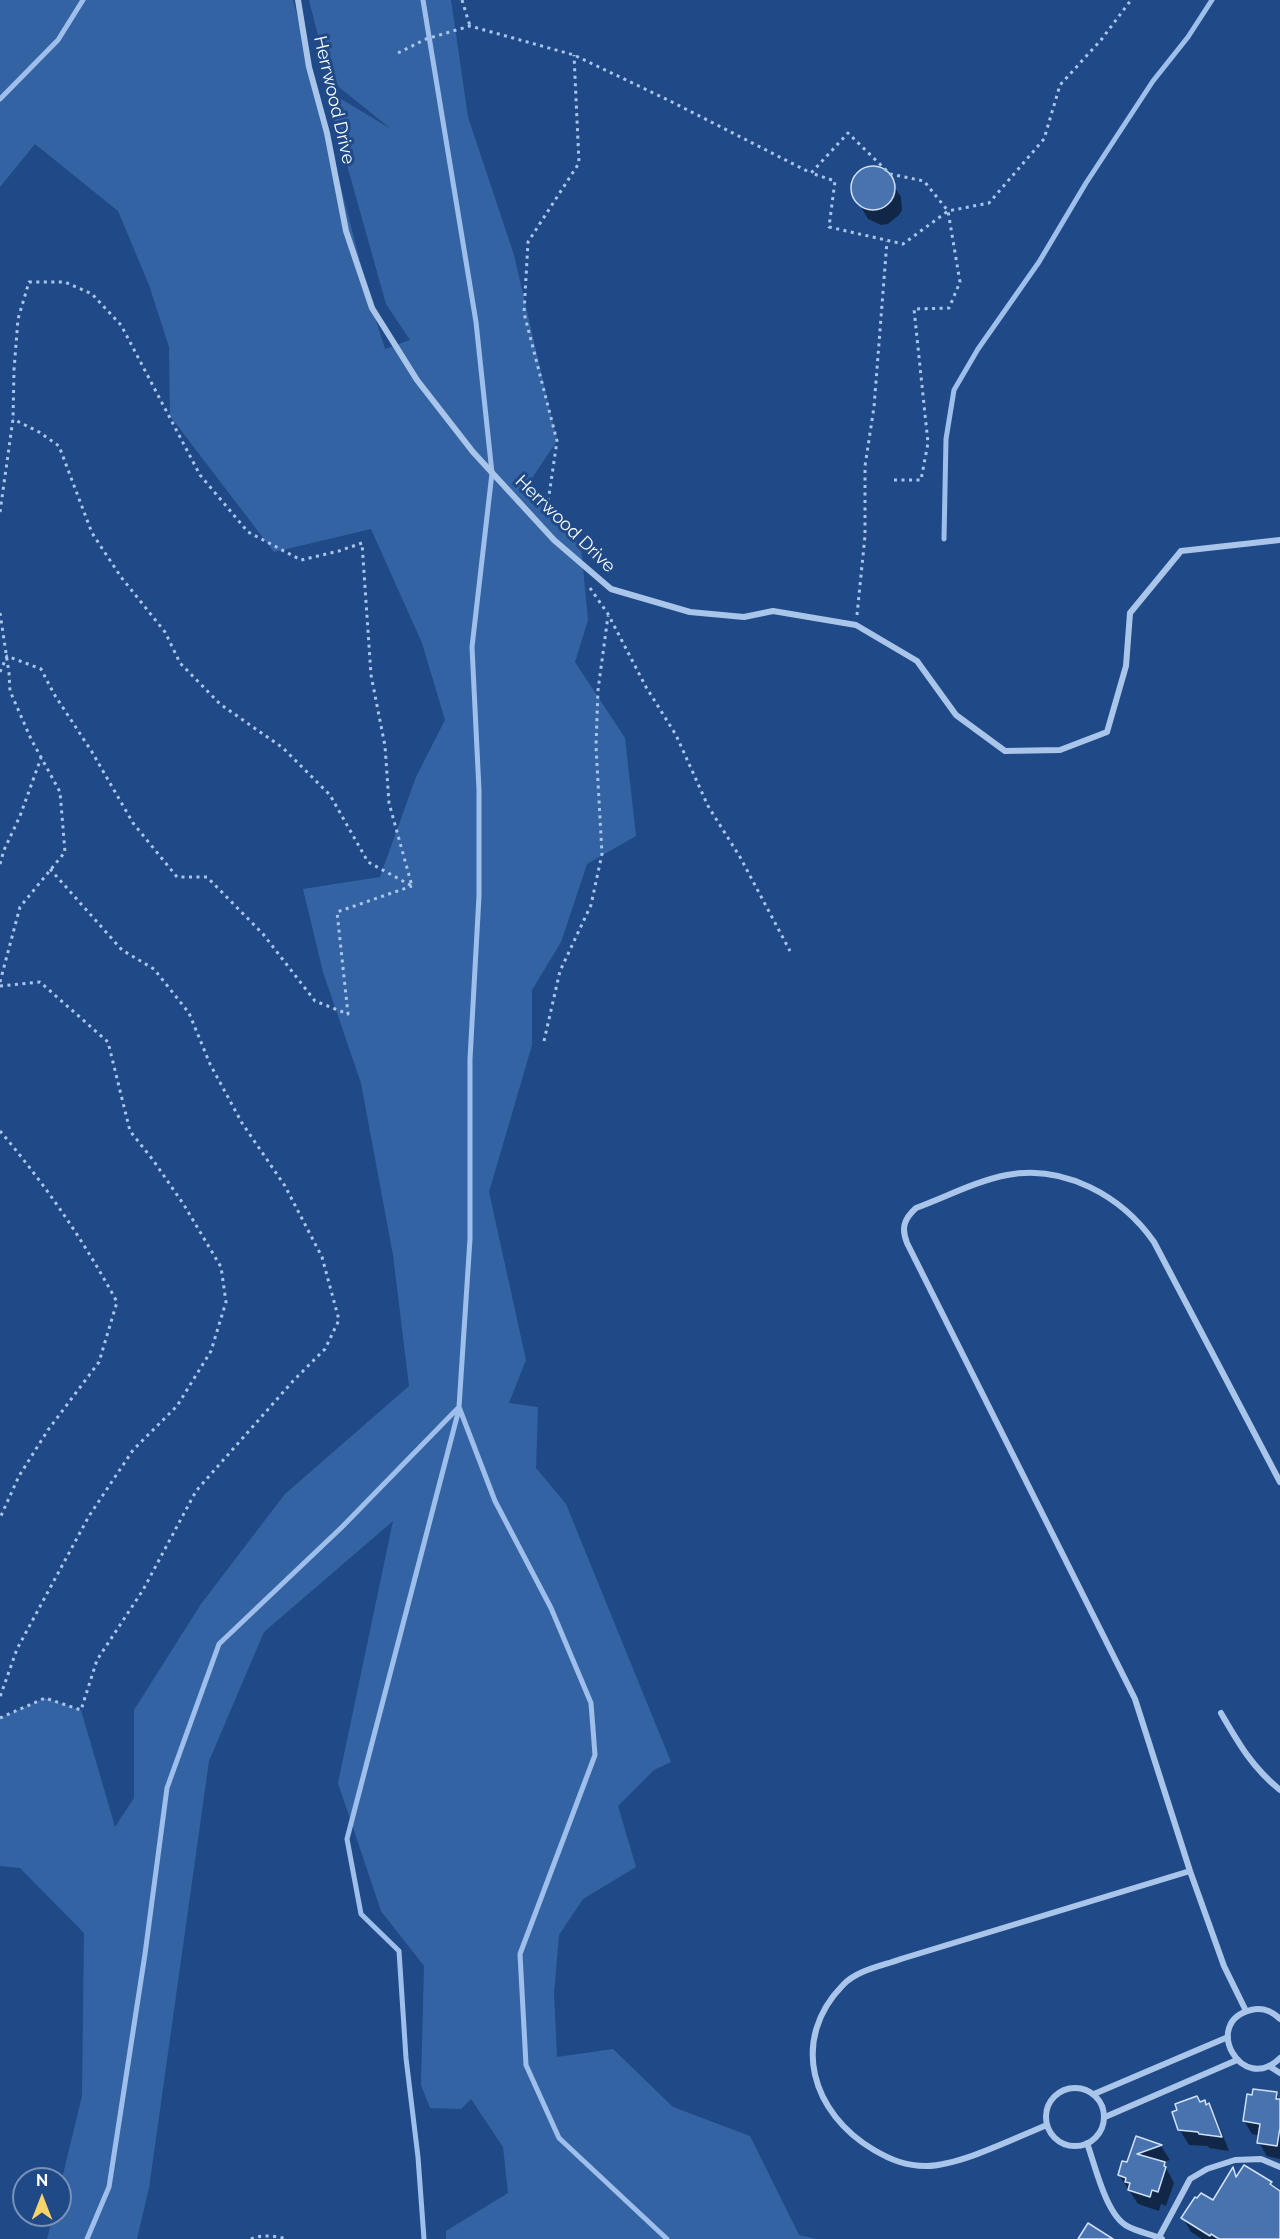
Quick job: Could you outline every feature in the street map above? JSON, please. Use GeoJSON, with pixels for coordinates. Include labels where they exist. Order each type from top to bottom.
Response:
{"type":"FeatureCollection","features":[{"type":"Feature","properties":{"kind":"street","name":"Herrwood Drive"},"geometry":{"type":"LineString","coordinates":[[298,0],[309,67],[327,133],[346,231],[372,308],[417,380],[466,443],[544,529],[611,590],[690,612],[744,617],[773,611],[856,625],[917,661],[956,715],[1005,751],[1060,750],[1107,732],[1126,666],[1130,613],[1181,551],[1280,540]]}},
{"type":"Feature","properties":{"kind":"street"},"geometry":{"type":"LineString","coordinates":[[1246,2011],[1224,1966],[1190,1871],[1135,1699],[907,1243],[904,1224],[908,1215],[916,1208],[991,1179],[1010,1174],[1029,1173],[1055,1175],[1082,1183],[1125,1209],[1144,1227],[1154,1242],[1280,1482]]}},
{"type":"Feature","properties":{"kind":"street"},"geometry":{"type":"LineString","coordinates":[[1221,1713],[1243,1752],[1262,1775],[1280,1790]]}},
{"type":"Feature","properties":{"kind":"street"},"geometry":{"type":"LineString","coordinates":[[1047,2125],[952,2162],[928,2166],[893,2161],[865,2145],[831,2113],[814,2072],[812,2050],[815,2029],[829,2003],[844,1984],[859,1974],[901,1959],[1190,1871]]}},
{"type":"Feature","properties":{"kind":"street"},"geometry":{"type":"LineString","coordinates":[[1279,2017],[1263,2010],[1246,2011],[1233,2021],[1227,2037],[1228,2046],[1237,2060],[1252,2068],[1269,2066],[1280,2058]]}},
{"type":"Feature","properties":{"kind":"street"},"geometry":{"type":"LineString","coordinates":[[1094,2094],[1227,2037]]}},
{"type":"Feature","properties":{"kind":"street"},"geometry":{"type":"LineString","coordinates":[[1104,2117],[1237,2060]]}},
{"type":"Feature","properties":{"kind":"street"},"geometry":{"type":"LineString","coordinates":[[1269,2066],[1280,2073]]}},
{"type":"Feature","properties":{"kind":"street"},"geometry":{"type":"LineString","coordinates":[[1079,2088],[1094,2094],[1103,2108],[1104,2117],[1100,2132],[1088,2143],[1080,2145],[1063,2143],[1050,2133],[1047,2125],[1047,2109],[1056,2095],[1063,2090],[1079,2088]]}},
{"type":"Feature","properties":{"kind":"street"},"geometry":{"type":"LineString","coordinates":[[1088,2143],[1115,2216],[1126,2226],[1160,2238],[1190,2179],[1207,2169],[1235,2160],[1261,2159],[1280,2167]]}},
{"type":"Feature","properties":{"kind":"path"},"geometry":{"type":"LineString","coordinates":[[462,0],[470,26]]}},
{"type":"Feature","properties":{"kind":"path"},"geometry":{"type":"LineString","coordinates":[[398,53],[426,39],[470,26],[573,55],[672,102],[811,173],[835,181],[829,227],[903,244],[948,211],[989,203],[1044,139],[1060,85],[1101,40],[1131,0]]}},
{"type":"Feature","properties":{"kind":"path"},"geometry":{"type":"LineString","coordinates":[[544,529],[557,441],[524,314],[524,302],[528,242],[579,163],[573,55]]}},
{"type":"Feature","properties":{"kind":"path"},"geometry":{"type":"LineString","coordinates":[[811,173],[848,133],[890,174],[924,181],[948,211],[960,282],[949,308],[914,309],[928,443],[921,480],[894,480]]}},
{"type":"Feature","properties":{"kind":"path"},"geometry":{"type":"LineString","coordinates":[[856,625],[865,536],[865,466],[873,407],[887,241]]}},
{"type":"Feature","properties":{"kind":"path"},"geometry":{"type":"LineString","coordinates":[[0,512],[13,419],[18,319],[29,282],[65,282],[92,294],[121,325],[200,475],[248,532],[301,560],[362,543],[371,675],[385,746],[389,803],[412,886]]}},
{"type":"Feature","properties":{"kind":"path"},"geometry":{"type":"LineString","coordinates":[[13,419],[39,432],[59,446],[92,533],[122,578],[165,632],[180,663],[219,704],[283,748],[330,795],[368,862],[412,886]]}},
{"type":"Feature","properties":{"kind":"path"},"geometry":{"type":"LineString","coordinates":[[0,613],[10,691],[60,792],[65,852],[20,907],[0,984],[40,982],[108,1042],[130,1131],[184,1205],[221,1266],[226,1302],[211,1351],[177,1406],[133,1450],[89,1516],[16,1649],[0,1698]]}},
{"type":"Feature","properties":{"kind":"path"},"geometry":{"type":"LineString","coordinates":[[544,1041],[560,971],[591,905],[602,854],[596,746],[598,690],[608,614],[646,687],[676,735],[708,806],[740,857],[790,951]]}},
{"type":"Feature","properties":{"kind":"path"},"geometry":{"type":"LineString","coordinates":[[7,656],[41,669],[133,823],[177,877],[207,877],[263,934],[315,1001],[348,1014],[338,912],[412,886]]}},
{"type":"Feature","properties":{"kind":"path"},"geometry":{"type":"LineString","coordinates":[[0,672],[7,656]]}},
{"type":"Feature","properties":{"kind":"path"},"geometry":{"type":"LineString","coordinates":[[0,864],[42,758]]}},
{"type":"Feature","properties":{"kind":"path"},"geometry":{"type":"LineString","coordinates":[[0,1718],[45,1698],[81,1710],[97,1660],[143,1590],[196,1491],[293,1381],[325,1349],[339,1320],[322,1257],[285,1186],[242,1123],[210,1064],[189,1013],[154,969],[122,950],[50,869]]}},
{"type":"Feature","properties":{"kind":"path"},"geometry":{"type":"LineString","coordinates":[[0,1131],[36,1174],[99,1270],[117,1302],[99,1362],[48,1430],[19,1476],[0,1518]]}},
{"type":"Feature","properties":{"kind":"path"},"geometry":{"type":"LineString","coordinates":[[251,2239],[275,2236],[287,2239]]}},
{"type":"Feature","properties":{"kind":"shaded area"},"geometry":{"type":"Polygon","coordinates":[[[0,0],[293,0],[372,308],[385,349],[410,340],[386,304],[326,90],[391,129],[329,79],[309,0],[451,0],[468,117],[514,255],[557,441],[530,481],[581,547],[588,620],[575,662],[625,738],[636,836],[587,864],[561,942],[532,990],[532,1045],[489,1192],[526,1360],[509,1403],[538,1407],[536,1468],[566,1504],[671,1762],[654,1770],[618,1806],[636,1867],[583,1899],[559,1935],[554,1994],[557,2057],[613,2049],[673,2107],[750,2136],[799,2235],[816,2239],[446,2239],[446,2231],[508,2193],[503,2147],[471,2099],[461,2109],[430,2108],[421,2085],[424,1966],[381,1911],[338,1783],[393,1521],[264,1632],[209,1761],[149,2188],[137,2239],[47,2239],[50,2227],[72,2227],[72,2167],[65,2167],[82,2096],[84,1933],[20,1868],[0,1866],[0,1718],[45,1698],[81,1710],[115,1827],[134,1798],[134,1710],[201,1604],[285,1494],[409,1386],[393,1255],[361,1083],[323,972],[303,889],[380,877],[416,777],[445,720],[422,643],[371,529],[274,552],[170,416],[169,347],[149,285],[118,211],[35,144],[0,187],[0,0]]]}},
{"type":"Feature","properties":{"kind":"building"},"geometry":{"type":"Polygon","coordinates":[[[873,166],[888,173],[895,188],[888,203],[873,210],[858,203],[851,188],[858,173],[873,166]]]}},
{"type":"Feature","properties":{"kind":"building"},"geometry":{"type":"Polygon","coordinates":[[[1253,2089],[1277,2092],[1276,2099],[1280,2099],[1280,2128],[1277,2146],[1257,2143],[1260,2124],[1243,2121],[1247,2094],[1252,2095],[1253,2089]]]}},
{"type":"Feature","properties":{"kind":"building"},"geometry":{"type":"Polygon","coordinates":[[[1197,2096],[1200,2102],[1205,2100],[1206,2105],[1209,2103],[1222,2137],[1178,2130],[1172,2112],[1177,2110],[1175,2104],[1197,2096]]]}},
{"type":"Feature","properties":{"kind":"building"},"geometry":{"type":"Polygon","coordinates":[[[1136,2136],[1162,2145],[1137,2154],[1165,2162],[1166,2167],[1158,2192],[1152,2190],[1150,2197],[1128,2190],[1130,2183],[1125,2182],[1126,2178],[1118,2175],[1122,2161],[1127,2162],[1136,2136]]]}},
{"type":"Feature","properties":{"kind":"building"},"geometry":{"type":"Polygon","coordinates":[[[1244,2165],[1272,2182],[1270,2184],[1280,2191],[1280,2239],[1219,2239],[1181,2218],[1195,2197],[1197,2198],[1201,2193],[1213,2200],[1233,2167],[1236,2177],[1244,2165]]]}},
{"type":"Feature","properties":{"kind":"building"},"geometry":{"type":"Polygon","coordinates":[[[1088,2223],[1113,2239],[1078,2239],[1088,2223]]]}},
{"type":"Feature","properties":{"kind":"waterway"},"geometry":{"type":"LineString","coordinates":[[0,99],[58,40],[83,0]]}},
{"type":"Feature","properties":{"kind":"waterway"},"geometry":{"type":"LineString","coordinates":[[87,2239],[109,2187],[145,1954],[167,1788],[219,1644],[342,1527],[459,1407],[470,1239],[470,1059],[479,896],[479,790],[472,647],[492,473],[476,322],[423,0]]}},
{"type":"Feature","properties":{"kind":"waterway"},"geometry":{"type":"LineString","coordinates":[[944,539],[946,439],[954,390],[978,349],[1039,262],[1086,183],[1153,81],[1188,37],[1212,0]]}},
{"type":"Feature","properties":{"kind":"waterway"},"geometry":{"type":"LineString","coordinates":[[459,1407],[495,1501],[551,1608],[591,1703],[595,1755],[520,1954],[526,2065],[559,2138],[667,2239]]}},
{"type":"Feature","properties":{"kind":"waterway"},"geometry":{"type":"LineString","coordinates":[[424,2239],[418,2157],[406,2058],[399,1951],[361,1914],[347,1839],[459,1409]]}}]}
